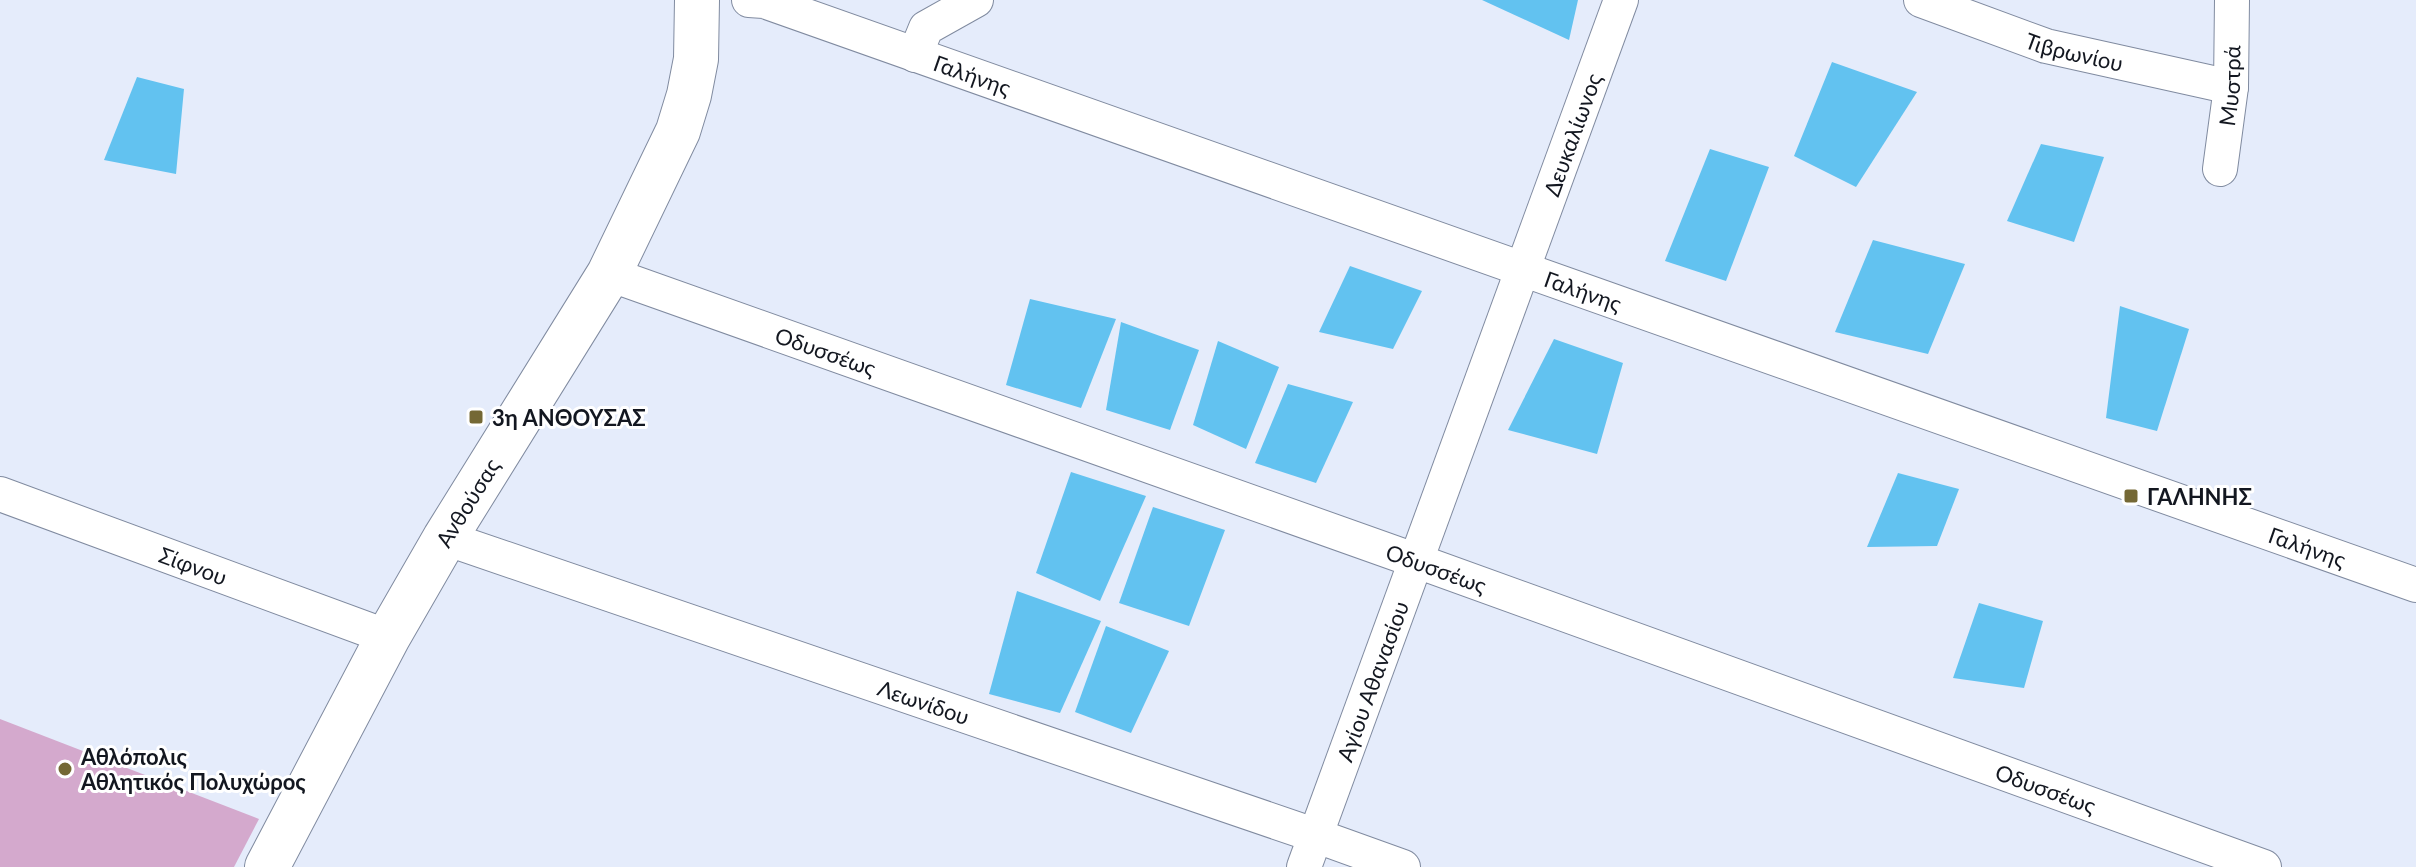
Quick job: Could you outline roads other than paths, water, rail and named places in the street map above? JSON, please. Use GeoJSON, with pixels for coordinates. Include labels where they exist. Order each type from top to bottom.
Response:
{"type":"FeatureCollection","features":[{"type":"Feature","properties":{"kind":"street","name":"Γαλήνης"},"geometry":{"type":"LineString","coordinates":[[749,0],[764,1],[2416,585]]}},
{"type":"Feature","properties":{"kind":"street"},"geometry":{"type":"LineString","coordinates":[[915,55],[926,28],[976,0]]}},
{"type":"Feature","properties":{"kind":"street","name":"Δευκαλίωνος"},"geometry":{"type":"LineString","coordinates":[[1521,270],[1621,0]]}},
{"type":"Feature","properties":{"kind":"street","name":"Τιβρωνίου"},"geometry":{"type":"LineString","coordinates":[[1921,0],[2046,46],[2231,87]]}},
{"type":"Feature","properties":{"kind":"street","name":"Μυστρά"},"geometry":{"type":"LineString","coordinates":[[2220,169],[2231,87],[2232,0]]}},
{"type":"Feature","properties":{"kind":"street","name":"Ανθούσας"},"geometry":{"type":"LineString","coordinates":[[267,867],[388,637],[445,538],[609,274],[678,131],[689,95],[707,1]]}},
{"type":"Feature","properties":{"kind":"street","name":"Αγίου Αθανασίου"},"geometry":{"type":"LineString","coordinates":[[1304,867],[1521,270]]}},
{"type":"Feature","properties":{"kind":"street","name":"Οδυσσέως"},"geometry":{"type":"LineString","coordinates":[[609,274],[2264,867]]}},
{"type":"Feature","properties":{"kind":"street","name":"Σίφνου"},"geometry":{"type":"LineString","coordinates":[[0,494],[388,637]]}},
{"type":"Feature","properties":{"kind":"street","name":"Λεωνίδου"},"geometry":{"type":"LineString","coordinates":[[445,538],[1403,867]]}},
{"type":"Feature","properties":{"kind":"place","name":"3η ΑΝΘΟΥΣΑΣ"},"geometry":{"type":"Point","coordinates":[476,417]}},
{"type":"Feature","properties":{"kind":"place","name":"ΓΑΛΗΝΗΣ"},"geometry":{"type":"Point","coordinates":[2131,496]}},
{"type":"Feature","properties":{"kind":"place","name":"Αθλόπολις Αθλητικός Πολυχώρος"},"geometry":{"type":"Point","coordinates":[65,769]}}]}
